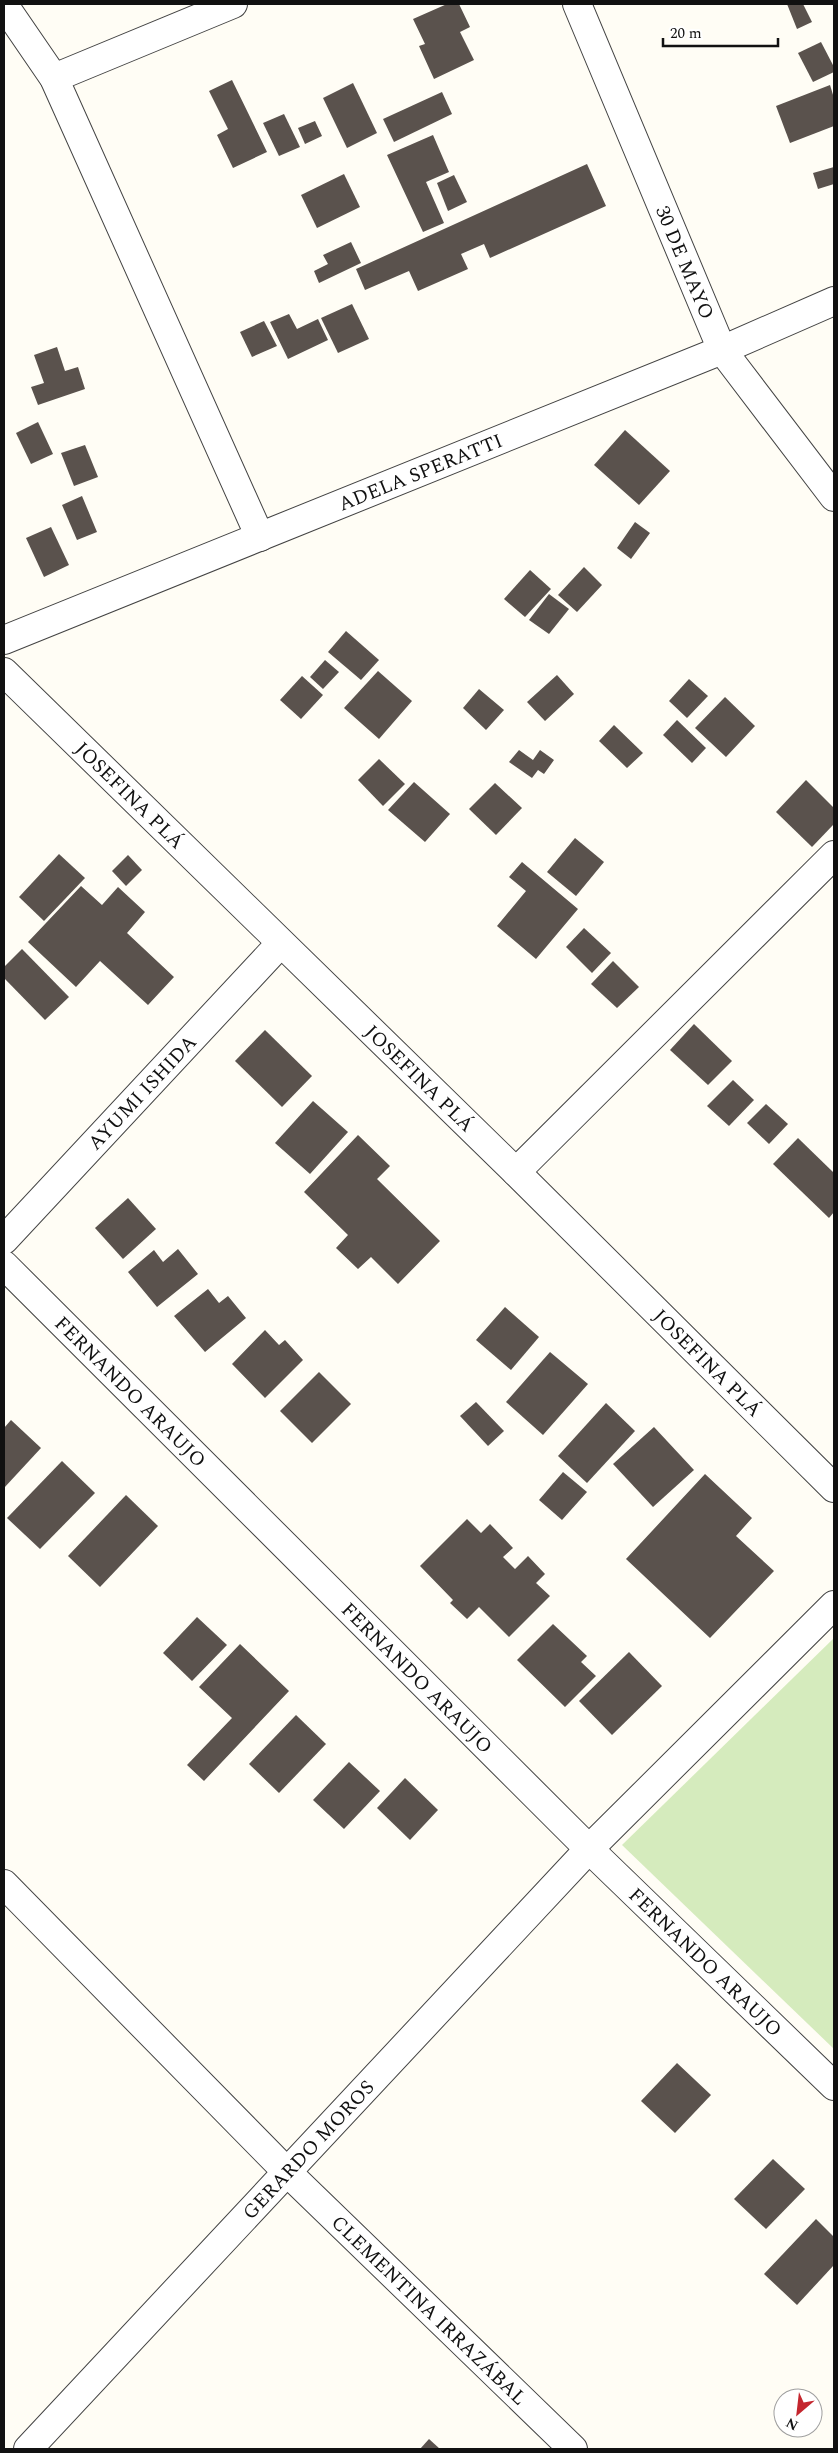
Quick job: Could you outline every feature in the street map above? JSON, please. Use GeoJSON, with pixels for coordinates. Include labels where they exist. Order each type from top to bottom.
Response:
{"type":"FeatureCollection","features":[{"type":"Feature","properties":{"kind":"street"},"geometry":{"type":"LineString","coordinates":[[4,4],[54,78],[260,537]]}},
{"type":"Feature","properties":{"kind":"street"},"geometry":{"type":"LineString","coordinates":[[54,78],[233,4]]}},
{"type":"Feature","properties":{"kind":"street","name":"30 DE MAYO"},"geometry":{"type":"LineString","coordinates":[[577,4],[722,350],[834,497]]}},
{"type":"Feature","properties":{"kind":"street","name":"ADELA SPERATTI"},"geometry":{"type":"LineString","coordinates":[[4,640],[722,350],[834,301]]}},
{"type":"Feature","properties":{"kind":"street","name":"JOSEFINA PLÁ"},"geometry":{"type":"LineString","coordinates":[[4,672],[280,944],[516,1172],[834,1488]]}},
{"type":"Feature","properties":{"kind":"street"},"geometry":{"type":"LineString","coordinates":[[516,1172],[834,855]]}},
{"type":"Feature","properties":{"kind":"street","name":"AYUMI ISHIDA"},"geometry":{"type":"LineString","coordinates":[[4,1240],[280,944]]}},
{"type":"Feature","properties":{"kind":"street","name":"FERNANDO ARAUJO"},"geometry":{"type":"LineString","coordinates":[[4,1265],[588,1849],[834,2086]]}},
{"type":"Feature","properties":{"kind":"street","name":"GERARDO MOROS"},"geometry":{"type":"LineString","coordinates":[[28,2449],[588,1849],[834,1605]]}},
{"type":"Feature","properties":{"kind":"street","name":"CLEMENTINA IRRAZÁBAL"},"geometry":{"type":"LineString","coordinates":[[4,1884],[287,2172],[573,2449]]}},
{"type":"Feature","properties":{"kind":"green space"},"geometry":{"type":"Polygon","coordinates":[[[834,1638],[834,2049],[622,1845],[834,1638]]]}},
{"type":"Feature","properties":{"kind":"building"},"geometry":{"type":"Polygon","coordinates":[[[447,4],[459,4],[470,27],[460,32],[474,60],[434,79],[419,46],[425,44],[413,19],[447,4]]]}},
{"type":"Feature","properties":{"kind":"building"},"geometry":{"type":"Polygon","coordinates":[[[787,4],[803,4],[812,22],[797,29],[787,4]]]}},
{"type":"Feature","properties":{"kind":"building"},"geometry":{"type":"Polygon","coordinates":[[[821,42],[834,67],[834,72],[813,82],[798,53],[821,42]]]}},
{"type":"Feature","properties":{"kind":"building"},"geometry":{"type":"Polygon","coordinates":[[[232,80],[267,152],[233,168],[217,135],[228,129],[209,91],[232,80]]]}},
{"type":"Feature","properties":{"kind":"building"},"geometry":{"type":"Polygon","coordinates":[[[353,83],[377,133],[347,148],[323,98],[353,83]]]}},
{"type":"Feature","properties":{"kind":"building"},"geometry":{"type":"Polygon","coordinates":[[[830,85],[834,98],[834,126],[790,143],[776,106],[830,85]]]}},
{"type":"Feature","properties":{"kind":"building"},"geometry":{"type":"Polygon","coordinates":[[[442,92],[452,114],[394,142],[383,119],[442,92]]]}},
{"type":"Feature","properties":{"kind":"building"},"geometry":{"type":"Polygon","coordinates":[[[284,114],[300,147],[279,156],[263,123],[284,114]]]}},
{"type":"Feature","properties":{"kind":"building"},"geometry":{"type":"Polygon","coordinates":[[[315,121],[322,136],[305,144],[298,128],[315,121]]]}},
{"type":"Feature","properties":{"kind":"building"},"geometry":{"type":"Polygon","coordinates":[[[433,135],[449,172],[426,182],[444,223],[423,232],[387,155],[433,135]]]}},
{"type":"Feature","properties":{"kind":"building"},"geometry":{"type":"Polygon","coordinates":[[[587,164],[606,206],[490,258],[484,244],[461,254],[468,269],[418,291],[409,271],[365,290],[356,269],[587,164]]]}},
{"type":"Feature","properties":{"kind":"building"},"geometry":{"type":"Polygon","coordinates":[[[834,167],[834,184],[818,189],[813,173],[834,167]]]}},
{"type":"Feature","properties":{"kind":"building"},"geometry":{"type":"Polygon","coordinates":[[[344,174],[360,207],[317,228],[301,195],[344,174]]]}},
{"type":"Feature","properties":{"kind":"building"},"geometry":{"type":"Polygon","coordinates":[[[454,175],[467,202],[448,211],[437,183],[454,175]]]}},
{"type":"Feature","properties":{"kind":"building"},"geometry":{"type":"Polygon","coordinates":[[[351,242],[361,263],[319,283],[314,271],[328,264],[323,255],[351,242]]]}},
{"type":"Feature","properties":{"kind":"building"},"geometry":{"type":"Polygon","coordinates":[[[352,304],[369,339],[338,353],[321,318],[352,304]]]}},
{"type":"Feature","properties":{"kind":"building"},"geometry":{"type":"Polygon","coordinates":[[[289,314],[297,329],[318,319],[328,340],[288,359],[270,322],[289,314]]]}},
{"type":"Feature","properties":{"kind":"building"},"geometry":{"type":"Polygon","coordinates":[[[264,321],[277,346],[252,357],[240,332],[264,321]]]}},
{"type":"Feature","properties":{"kind":"building"},"geometry":{"type":"Polygon","coordinates":[[[57,347],[65,371],[78,367],[85,389],[38,405],[31,387],[44,383],[34,355],[57,347]]]}},
{"type":"Feature","properties":{"kind":"building"},"geometry":{"type":"Polygon","coordinates":[[[38,422],[53,454],[31,464],[16,433],[38,422]]]}},
{"type":"Feature","properties":{"kind":"building"},"geometry":{"type":"Polygon","coordinates":[[[625,430],[670,471],[639,505],[594,465],[625,430]]]}},
{"type":"Feature","properties":{"kind":"building"},"geometry":{"type":"Polygon","coordinates":[[[85,445],[98,477],[74,486],[61,453],[85,445]]]}},
{"type":"Feature","properties":{"kind":"building"},"geometry":{"type":"Polygon","coordinates":[[[82,496],[97,532],[77,540],[62,505],[82,496]]]}},
{"type":"Feature","properties":{"kind":"building"},"geometry":{"type":"Polygon","coordinates":[[[635,522],[650,533],[631,559],[617,548],[635,522]]]}},
{"type":"Feature","properties":{"kind":"building"},"geometry":{"type":"Polygon","coordinates":[[[51,527],[69,565],[44,577],[26,538],[51,527]]]}},
{"type":"Feature","properties":{"kind":"building"},"geometry":{"type":"Polygon","coordinates":[[[584,567],[602,585],[577,612],[558,595],[584,567]]]}},
{"type":"Feature","properties":{"kind":"building"},"geometry":{"type":"Polygon","coordinates":[[[530,570],[551,589],[525,617],[504,599],[530,570]]]}},
{"type":"Feature","properties":{"kind":"building"},"geometry":{"type":"Polygon","coordinates":[[[549,594],[569,609],[549,634],[529,620],[549,594]]]}},
{"type":"Feature","properties":{"kind":"building"},"geometry":{"type":"Polygon","coordinates":[[[346,631],[379,660],[361,680],[328,652],[346,631]]]}},
{"type":"Feature","properties":{"kind":"building"},"geometry":{"type":"Polygon","coordinates":[[[325,660],[339,672],[323,689],[310,677],[325,660]]]}},
{"type":"Feature","properties":{"kind":"building"},"geometry":{"type":"Polygon","coordinates":[[[378,671],[412,701],[379,739],[344,708],[378,671]]]}},
{"type":"Feature","properties":{"kind":"building"},"geometry":{"type":"Polygon","coordinates":[[[557,675],[574,694],[545,721],[527,702],[557,675]]]}},
{"type":"Feature","properties":{"kind":"building"},"geometry":{"type":"Polygon","coordinates":[[[302,676],[323,695],[301,719],[280,700],[302,676]]]}},
{"type":"Feature","properties":{"kind":"building"},"geometry":{"type":"Polygon","coordinates":[[[689,679],[708,696],[687,718],[669,701],[689,679]]]}},
{"type":"Feature","properties":{"kind":"building"},"geometry":{"type":"Polygon","coordinates":[[[479,689],[504,710],[486,730],[463,708],[479,689]]]}},
{"type":"Feature","properties":{"kind":"building"},"geometry":{"type":"Polygon","coordinates":[[[725,697],[755,726],[726,757],[695,728],[725,697]]]}},
{"type":"Feature","properties":{"kind":"building"},"geometry":{"type":"Polygon","coordinates":[[[677,720],[706,748],[692,763],[663,735],[677,720]]]}},
{"type":"Feature","properties":{"kind":"building"},"geometry":{"type":"Polygon","coordinates":[[[614,725],[643,753],[627,768],[599,741],[614,725]]]}},
{"type":"Feature","properties":{"kind":"building"},"geometry":{"type":"Polygon","coordinates":[[[519,750],[533,760],[540,750],[554,760],[544,774],[538,770],[532,778],[509,762],[519,750]]]}},
{"type":"Feature","properties":{"kind":"building"},"geometry":{"type":"Polygon","coordinates":[[[379,759],[405,784],[383,806],[358,780],[379,759]]]}},
{"type":"Feature","properties":{"kind":"building"},"geometry":{"type":"Polygon","coordinates":[[[806,780],[834,808],[834,824],[812,847],[776,812],[806,780]]]}},
{"type":"Feature","properties":{"kind":"building"},"geometry":{"type":"Polygon","coordinates":[[[414,782],[450,814],[425,842],[388,810],[414,782]]]}},
{"type":"Feature","properties":{"kind":"building"},"geometry":{"type":"Polygon","coordinates":[[[495,783],[522,808],[496,835],[469,809],[495,783]]]}},
{"type":"Feature","properties":{"kind":"building"},"geometry":{"type":"Polygon","coordinates":[[[575,838],[604,862],[576,896],[547,872],[575,838]]]}},
{"type":"Feature","properties":{"kind":"building"},"geometry":{"type":"Polygon","coordinates":[[[59,854],[85,878],[44,921],[19,897],[59,854]]]}},
{"type":"Feature","properties":{"kind":"building"},"geometry":{"type":"Polygon","coordinates":[[[128,855],[142,870],[126,886],[112,871],[128,855]]]}},
{"type":"Feature","properties":{"kind":"building"},"geometry":{"type":"Polygon","coordinates":[[[522,862],[578,909],[536,959],[497,926],[526,891],[509,877],[522,862]]]}},
{"type":"Feature","properties":{"kind":"building"},"geometry":{"type":"Polygon","coordinates":[[[81,886],[102,905],[118,887],[145,912],[127,933],[174,977],[148,1005],[100,961],[76,987],[28,942],[81,886]]]}},
{"type":"Feature","properties":{"kind":"building"},"geometry":{"type":"Polygon","coordinates":[[[584,928],[611,953],[592,973],[566,947],[584,928]]]}},
{"type":"Feature","properties":{"kind":"building"},"geometry":{"type":"Polygon","coordinates":[[[22,949],[69,997],[45,1020],[4,978],[4,967],[22,949]]]}},
{"type":"Feature","properties":{"kind":"building"},"geometry":{"type":"Polygon","coordinates":[[[613,961],[639,987],[617,1008],[591,984],[613,961]]]}},
{"type":"Feature","properties":{"kind":"building"},"geometry":{"type":"Polygon","coordinates":[[[694,1024],[732,1061],[708,1085],[670,1050],[694,1024]]]}},
{"type":"Feature","properties":{"kind":"building"},"geometry":{"type":"Polygon","coordinates":[[[265,1030],[312,1076],[282,1107],[235,1061],[265,1030]]]}},
{"type":"Feature","properties":{"kind":"building"},"geometry":{"type":"Polygon","coordinates":[[[733,1080],[754,1100],[729,1126],[707,1106],[733,1080]]]}},
{"type":"Feature","properties":{"kind":"building"},"geometry":{"type":"Polygon","coordinates":[[[313,1101],[348,1132],[310,1174],[275,1143],[313,1101]]]}},
{"type":"Feature","properties":{"kind":"building"},"geometry":{"type":"Polygon","coordinates":[[[766,1104],[788,1124],[769,1144],[747,1123],[766,1104]]]}},
{"type":"Feature","properties":{"kind":"building"},"geometry":{"type":"Polygon","coordinates":[[[358,1135],[390,1166],[377,1179],[440,1241],[398,1284],[371,1257],[358,1269],[336,1248],[348,1235],[304,1192],[358,1135]]]}},
{"type":"Feature","properties":{"kind":"building"},"geometry":{"type":"Polygon","coordinates":[[[798,1138],[834,1173],[834,1212],[829,1218],[773,1164],[798,1138]]]}},
{"type":"Feature","properties":{"kind":"building"},"geometry":{"type":"Polygon","coordinates":[[[128,1198],[156,1229],[123,1259],[95,1228],[128,1198]]]}},
{"type":"Feature","properties":{"kind":"building"},"geometry":{"type":"Polygon","coordinates":[[[178,1249],[198,1274],[157,1307],[128,1272],[154,1250],[163,1262],[178,1249]]]}},
{"type":"Feature","properties":{"kind":"building"},"geometry":{"type":"Polygon","coordinates":[[[208,1289],[219,1303],[228,1296],[246,1318],[205,1352],[174,1316],[208,1289]]]}},
{"type":"Feature","properties":{"kind":"building"},"geometry":{"type":"Polygon","coordinates":[[[505,1307],[539,1337],[511,1370],[476,1340],[505,1307]]]}},
{"type":"Feature","properties":{"kind":"building"},"geometry":{"type":"Polygon","coordinates":[[[265,1330],[279,1345],[285,1340],[303,1360],[265,1398],[232,1364],[265,1330]]]}},
{"type":"Feature","properties":{"kind":"building"},"geometry":{"type":"Polygon","coordinates":[[[550,1352],[588,1384],[543,1435],[506,1402],[550,1352]]]}},
{"type":"Feature","properties":{"kind":"building"},"geometry":{"type":"Polygon","coordinates":[[[319,1372],[351,1404],[312,1443],[280,1411],[319,1372]]]}},
{"type":"Feature","properties":{"kind":"building"},"geometry":{"type":"Polygon","coordinates":[[[476,1402],[504,1431],[488,1446],[460,1416],[476,1402]]]}},
{"type":"Feature","properties":{"kind":"building"},"geometry":{"type":"Polygon","coordinates":[[[606,1403],[635,1431],[587,1483],[558,1456],[606,1403]]]}},
{"type":"Feature","properties":{"kind":"building"},"geometry":{"type":"Polygon","coordinates":[[[11,1420],[41,1448],[4,1488],[4,1428],[11,1420]]]}},
{"type":"Feature","properties":{"kind":"building"},"geometry":{"type":"Polygon","coordinates":[[[654,1427],[694,1470],[653,1507],[613,1464],[654,1427]]]}},
{"type":"Feature","properties":{"kind":"building"},"geometry":{"type":"Polygon","coordinates":[[[62,1461],[95,1493],[40,1549],[7,1518],[62,1461]]]}},
{"type":"Feature","properties":{"kind":"building"},"geometry":{"type":"Polygon","coordinates":[[[563,1472],[587,1492],[562,1520],[539,1500],[563,1472]]]}},
{"type":"Feature","properties":{"kind":"building"},"geometry":{"type":"Polygon","coordinates":[[[705,1474],[752,1518],[736,1536],[774,1571],[710,1638],[626,1559],[705,1474]]]}},
{"type":"Feature","properties":{"kind":"building"},"geometry":{"type":"Polygon","coordinates":[[[126,1495],[158,1526],[100,1587],[68,1556],[126,1495]]]}},
{"type":"Feature","properties":{"kind":"building"},"geometry":{"type":"Polygon","coordinates":[[[467,1519],[481,1533],[490,1524],[513,1548],[503,1557],[515,1569],[528,1556],[545,1574],[536,1583],[550,1596],[509,1637],[479,1607],[467,1619],[450,1603],[453,1600],[420,1566],[467,1519]]]}},
{"type":"Feature","properties":{"kind":"building"},"geometry":{"type":"Polygon","coordinates":[[[197,1617],[227,1645],[192,1681],[163,1653],[197,1617]]]}},
{"type":"Feature","properties":{"kind":"building"},"geometry":{"type":"Polygon","coordinates":[[[553,1624],[587,1656],[581,1662],[596,1676],[565,1707],[517,1660],[553,1624]]]}},
{"type":"Feature","properties":{"kind":"building"},"geometry":{"type":"Polygon","coordinates":[[[240,1644],[289,1691],[204,1781],[187,1765],[232,1718],[199,1687],[240,1644]]]}},
{"type":"Feature","properties":{"kind":"building"},"geometry":{"type":"Polygon","coordinates":[[[629,1652],[662,1686],[612,1735],[579,1701],[629,1652]]]}},
{"type":"Feature","properties":{"kind":"building"},"geometry":{"type":"Polygon","coordinates":[[[296,1715],[326,1744],[279,1793],[249,1764],[296,1715]]]}},
{"type":"Feature","properties":{"kind":"building"},"geometry":{"type":"Polygon","coordinates":[[[349,1762],[380,1791],[344,1829],[313,1800],[349,1762]]]}},
{"type":"Feature","properties":{"kind":"building"},"geometry":{"type":"Polygon","coordinates":[[[405,1778],[438,1810],[410,1840],[377,1808],[405,1778]]]}},
{"type":"Feature","properties":{"kind":"building"},"geometry":{"type":"Polygon","coordinates":[[[677,2063],[711,2095],[675,2133],[641,2101],[677,2063]]]}},
{"type":"Feature","properties":{"kind":"building"},"geometry":{"type":"Polygon","coordinates":[[[773,2159],[805,2189],[766,2229],[734,2199],[773,2159]]]}},
{"type":"Feature","properties":{"kind":"building"},"geometry":{"type":"Polygon","coordinates":[[[816,2219],[834,2237],[834,2265],[797,2305],[764,2274],[816,2219]]]}},
{"type":"Feature","properties":{"kind":"building"},"geometry":{"type":"Polygon","coordinates":[[[429,2439],[440,2449],[420,2449],[429,2439]]]}}]}
